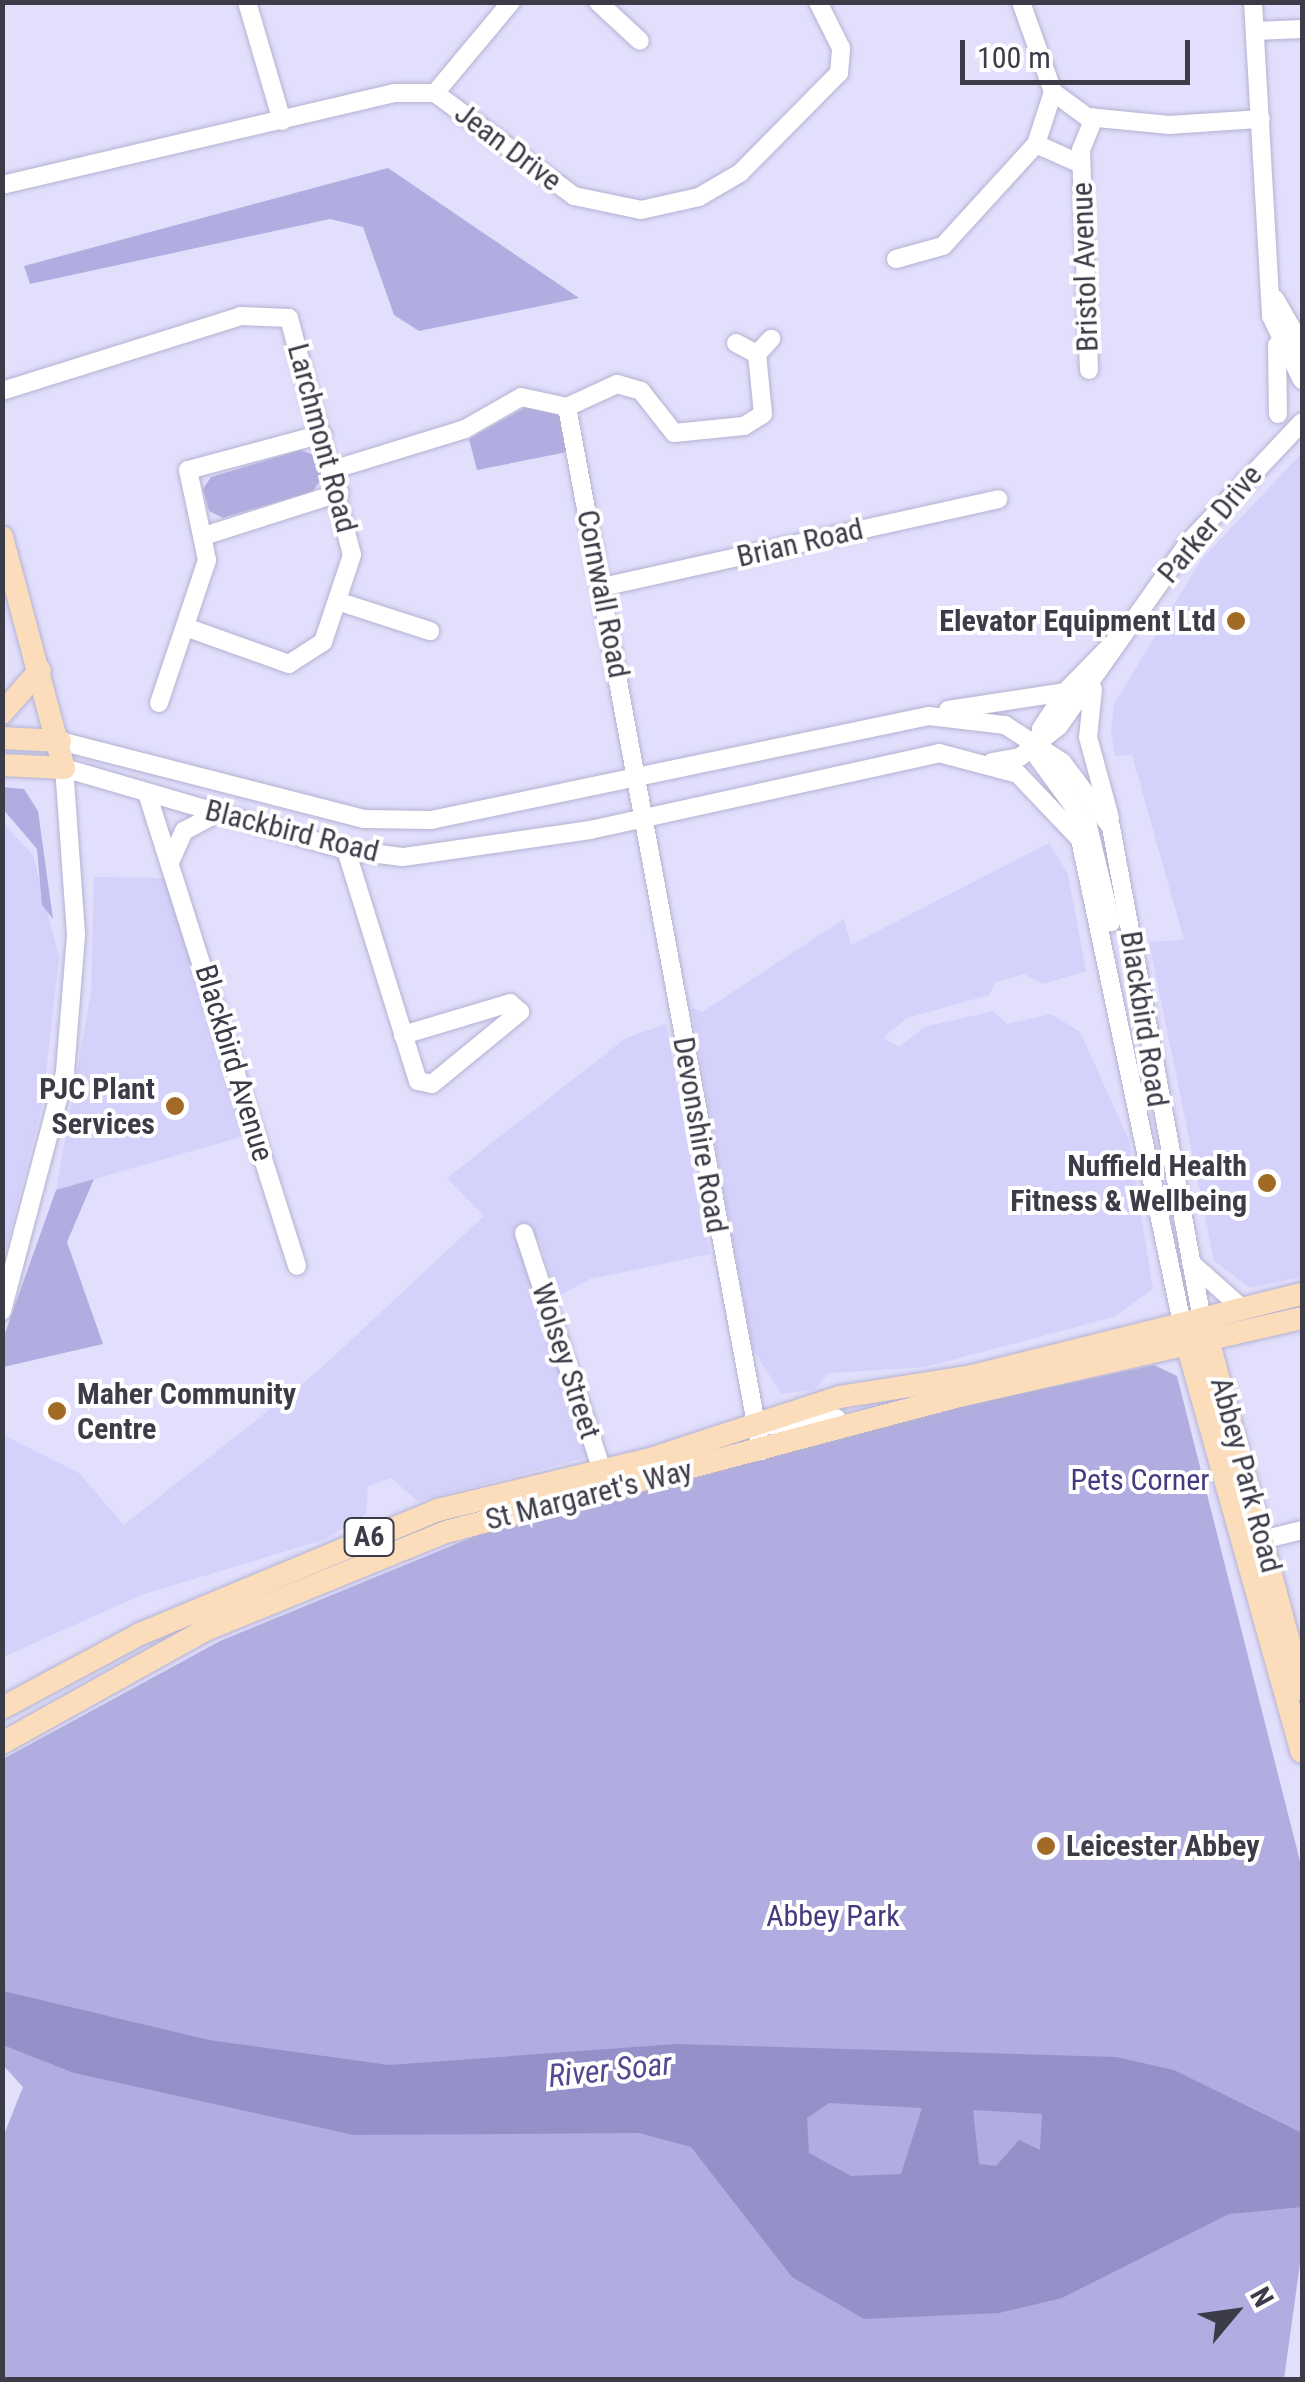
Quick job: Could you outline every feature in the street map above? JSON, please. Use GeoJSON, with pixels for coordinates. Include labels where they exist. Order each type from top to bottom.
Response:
{"type":"FeatureCollection","features":[{"type":"Feature","properties":{"kind":"main road"},"geometry":{"type":"LineString","coordinates":[[2,537],[60,741],[64,768]]}},
{"type":"Feature","properties":{"kind":"main road"},"geometry":{"type":"LineString","coordinates":[[2,713],[40,670]]}},
{"type":"Feature","properties":{"kind":"main road","name":"Blackbird Road"},"geometry":{"type":"LineString","coordinates":[[2,738],[60,741]]}},
{"type":"Feature","properties":{"kind":"main road","name":"Blackbird Road"},"geometry":{"type":"LineString","coordinates":[[2,766],[64,768]]}},
{"type":"Feature","properties":{"kind":"main road","name":"A6"},"geometry":{"type":"LineString","coordinates":[[1195,1334],[1243,1309],[1302,1294]]}},
{"type":"Feature","properties":{"kind":"main road","name":"A6"},"geometry":{"type":"LineString","coordinates":[[1195,1334],[1302,1318]]}},
{"type":"Feature","properties":{"kind":"main road","name":"St Margaret's Way"},"geometry":{"type":"LineString","coordinates":[[2,1743],[78,1695],[258,1608],[446,1532],[605,1480],[757,1422],[1195,1334]]}},
{"type":"Feature","properties":{"kind":"main road","name":"St Margaret's Way"},"geometry":{"type":"LineString","coordinates":[[2,1708],[140,1634],[395,1526],[605,1480],[762,1452],[1195,1334]]}},
{"type":"Feature","properties":{"kind":"main road","name":"Abbey Park Road"},"geometry":{"type":"LineString","coordinates":[[1195,1334],[1302,1688]]}},
{"type":"Feature","properties":{"kind":"main road","name":"Abbey Park Road"},"geometry":{"type":"LineString","coordinates":[[1255,1542],[1302,1752]]}},
{"type":"Feature","properties":{"kind":"street"},"geometry":{"type":"LineString","coordinates":[[247,2],[282,121]]}},
{"type":"Feature","properties":{"kind":"street"},"geometry":{"type":"LineString","coordinates":[[435,92],[512,2]]}},
{"type":"Feature","properties":{"kind":"street"},"geometry":{"type":"LineString","coordinates":[[598,2],[640,41]]}},
{"type":"Feature","properties":{"kind":"street","name":"Jean Drive"},"geometry":{"type":"LineString","coordinates":[[2,186],[394,93],[435,92],[574,196],[640,210],[699,197],[740,173],[839,72],[841,48],[818,2]]}},
{"type":"Feature","properties":{"kind":"street"},"geometry":{"type":"LineString","coordinates":[[1021,2],[1053,92],[1072,110],[1094,118],[1260,119]]}},
{"type":"Feature","properties":{"kind":"street"},"geometry":{"type":"LineString","coordinates":[[1253,2],[1275,299],[1278,414]]}},
{"type":"Feature","properties":{"kind":"street"},"geometry":{"type":"LineString","coordinates":[[1255,31],[1302,29]]}},
{"type":"Feature","properties":{"kind":"street"},"geometry":{"type":"LineString","coordinates":[[896,260],[943,246],[1036,144],[1053,92]]}},
{"type":"Feature","properties":{"kind":"street","name":"Bristol Avenue"},"geometry":{"type":"LineString","coordinates":[[1089,370],[1081,164],[1094,118]]}},
{"type":"Feature","properties":{"kind":"street","name":"Bristol Avenue"},"geometry":{"type":"LineString","coordinates":[[1036,144],[1081,164]]}},
{"type":"Feature","properties":{"kind":"street"},"geometry":{"type":"LineString","coordinates":[[1275,299],[1302,346]]}},
{"type":"Feature","properties":{"kind":"street","name":"Larchmont Road"},"geometry":{"type":"LineString","coordinates":[[2,391],[241,316],[289,318],[340,493],[352,555],[322,642],[290,664],[185,626]]}},
{"type":"Feature","properties":{"kind":"street"},"geometry":{"type":"LineString","coordinates":[[757,354],[772,339]]}},
{"type":"Feature","properties":{"kind":"street"},"geometry":{"type":"LineString","coordinates":[[1277,341],[1302,380]]}},
{"type":"Feature","properties":{"kind":"street"},"geometry":{"type":"LineString","coordinates":[[736,343],[757,354]]}},
{"type":"Feature","properties":{"kind":"street"},"geometry":{"type":"LineString","coordinates":[[332,470],[465,429],[521,397],[567,407],[617,384],[642,391],[674,433],[744,426],[763,414],[757,354]]}},
{"type":"Feature","properties":{"kind":"street","name":"Cornwall Road"},"geometry":{"type":"LineString","coordinates":[[567,407],[638,780]]}},
{"type":"Feature","properties":{"kind":"street","name":"Parker Drive"},"geometry":{"type":"LineString","coordinates":[[992,762],[1038,745],[1098,674],[1207,520],[1302,422]]}},
{"type":"Feature","properties":{"kind":"street"},"geometry":{"type":"LineString","coordinates":[[159,703],[185,626],[207,535],[188,470],[322,434]]}},
{"type":"Feature","properties":{"kind":"street"},"geometry":{"type":"LineString","coordinates":[[207,535],[340,493]]}},
{"type":"Feature","properties":{"kind":"street","name":"Brian Road"},"geometry":{"type":"LineString","coordinates":[[602,588],[998,499]]}},
{"type":"Feature","properties":{"kind":"street"},"geometry":{"type":"LineString","coordinates":[[336,601],[430,630]]}},
{"type":"Feature","properties":{"kind":"street","name":"Parker Drive"},"geometry":{"type":"LineString","coordinates":[[1038,745],[1065,692],[1126,633]]}},
{"type":"Feature","properties":{"kind":"street","name":"Parker Drive"},"geometry":{"type":"LineString","coordinates":[[1098,674],[1085,710],[1111,826]]}},
{"type":"Feature","properties":{"kind":"street"},"geometry":{"type":"LineString","coordinates":[[929,716],[1065,692]]}},
{"type":"Feature","properties":{"kind":"street","name":"Blackbird Road"},"geometry":{"type":"LineString","coordinates":[[60,741],[364,820],[496,812],[929,716],[1005,724],[1038,745],[1089,788],[1111,826],[1188,1260],[1195,1334]]}},
{"type":"Feature","properties":{"kind":"street","name":"Blackbird Road"},"geometry":{"type":"LineString","coordinates":[[1038,745],[1044,769],[1097,848],[1111,921],[1105,942]]}},
{"type":"Feature","properties":{"kind":"street","name":"Blackbird Road"},"geometry":{"type":"LineString","coordinates":[[64,768],[346,850],[483,850],[939,752],[992,762],[1044,794],[1080,839],[1195,1334]]}},
{"type":"Feature","properties":{"kind":"street"},"geometry":{"type":"LineString","coordinates":[[2,1312],[65,1072],[76,918],[64,768]]}},
{"type":"Feature","properties":{"kind":"street"},"geometry":{"type":"LineString","coordinates":[[638,780],[644,818]]}},
{"type":"Feature","properties":{"kind":"street","name":"Blackbird Avenue"},"geometry":{"type":"LineString","coordinates":[[147,793],[172,860],[297,1266]]}},
{"type":"Feature","properties":{"kind":"street"},"geometry":{"type":"LineString","coordinates":[[172,860],[184,831],[218,813]]}},
{"type":"Feature","properties":{"kind":"street","name":"Devonshire Road"},"geometry":{"type":"LineString","coordinates":[[644,818],[762,1452]]}},
{"type":"Feature","properties":{"kind":"street"},"geometry":{"type":"LineString","coordinates":[[346,850],[418,1081],[432,1084],[520,1012],[510,1003],[404,1035]]}},
{"type":"Feature","properties":{"kind":"street"},"geometry":{"type":"LineString","coordinates":[[1122,1033],[1146,1030]]}},
{"type":"Feature","properties":{"kind":"street","name":"Wolsey Street"},"geometry":{"type":"LineString","coordinates":[[524,1234],[605,1480]]}},
{"type":"Feature","properties":{"kind":"street"},"geometry":{"type":"LineString","coordinates":[[1188,1260],[1212,1291],[1243,1309]]}},
{"type":"Feature","properties":{"kind":"street"},"geometry":{"type":"LineString","coordinates":[[757,1422],[768,1430],[886,1418]]}},
{"type":"Feature","properties":{"kind":"street"},"geometry":{"type":"LineString","coordinates":[[1255,1542],[1302,1530]]}},
{"type":"Feature","properties":{"kind":"shaded area"},"geometry":{"type":"Polygon","coordinates":[[[1302,453],[1302,1277],[1250,1288],[1214,1261],[1149,942],[1184,940],[1132,755],[1115,756],[1111,731],[1114,704],[1201,560],[1302,453]]]}},
{"type":"Feature","properties":{"kind":"shaded area"},"geometry":{"type":"Polygon","coordinates":[[[3,823],[33,855],[59,957],[43,1101],[3,1261],[3,823]]]}},
{"type":"Feature","properties":{"kind":"shaded area"},"geometry":{"type":"Polygon","coordinates":[[[1049,843],[1068,874],[1086,971],[1043,984],[1024,974],[996,982],[989,995],[907,1018],[883,1038],[899,1047],[924,1027],[993,1011],[1007,1024],[1051,1014],[1080,1032],[1129,1140],[1153,1289],[1114,1317],[925,1367],[829,1373],[814,1390],[781,1394],[752,1347],[691,1007],[702,1012],[844,919],[851,945],[1049,843]]]}},
{"type":"Feature","properties":{"kind":"shaded area"},"geometry":{"type":"Polygon","coordinates":[[[94,877],[166,878],[244,1136],[56,1190],[91,993],[94,877]]]}},
{"type":"Feature","properties":{"kind":"shaded area"},"geometry":{"type":"Polygon","coordinates":[[[666,1024],[710,1254],[590,1279],[557,1297],[539,1239],[518,1245],[589,1457],[418,1501],[391,1478],[368,1486],[366,1514],[326,1539],[141,1595],[3,1657],[3,1435],[79,1473],[124,1525],[318,1371],[484,1216],[447,1178],[626,1038],[666,1024]]]}},
{"type":"Feature","properties":{"kind":"green space"},"geometry":{"type":"Polygon","coordinates":[[[388,168],[579,298],[419,331],[394,315],[363,227],[330,219],[30,284],[24,266],[388,168]]]}},
{"type":"Feature","properties":{"kind":"green space"},"geometry":{"type":"Polygon","coordinates":[[[528,406],[560,415],[567,452],[477,470],[469,439],[528,406]]]}},
{"type":"Feature","properties":{"kind":"green space"},"geometry":{"type":"Polygon","coordinates":[[[301,450],[316,456],[322,478],[313,491],[223,518],[209,511],[203,489],[211,477],[301,450]]]}},
{"type":"Feature","properties":{"kind":"green space"},"geometry":{"type":"Polygon","coordinates":[[[2,787],[24,789],[38,811],[53,919],[42,905],[37,849],[3,809],[2,787]]]}},
{"type":"Feature","properties":{"kind":"green space"},"geometry":{"type":"Polygon","coordinates":[[[94,1179],[67,1242],[103,1344],[3,1367],[3,1339],[56,1190],[94,1179]]]}},
{"type":"Feature","properties":{"kind":"green space","name":"Abbey Park"},"geometry":{"type":"Polygon","coordinates":[[[1154,1365],[1177,1376],[1302,1869],[1302,2249],[1284,2379],[3,2380],[3,2137],[23,2087],[3,2065],[3,1759],[220,1641],[490,1530],[945,1410],[1154,1365]]]}},
{"type":"Feature","properties":{"kind":"water","name":"River Soar"},"geometry":{"type":"Polygon","coordinates":[[[3,1991],[209,2040],[389,2065],[676,2044],[1116,2057],[1174,2070],[1302,2133],[1302,2207],[1229,2214],[1062,2298],[999,2313],[864,2319],[792,2277],[691,2147],[639,2133],[354,2135],[74,2073],[3,2045],[3,1991]],[[829,2103],[807,2118],[809,2153],[851,2176],[901,2174],[922,2108],[829,2103]],[[973,2110],[979,2164],[996,2166],[1019,2140],[1040,2150],[1042,2114],[973,2110]]]}},
{"type":"Feature","properties":{"kind":"place","name":"Elevator Equipment Ltd"},"geometry":{"type":"Point","coordinates":[1236,621]}},
{"type":"Feature","properties":{"kind":"place","name":"PJC Plant Services"},"geometry":{"type":"Point","coordinates":[175,1106]}},
{"type":"Feature","properties":{"kind":"place","name":"Nuffield Health Fitness & Wellbeing"},"geometry":{"type":"Point","coordinates":[1267,1183]}},
{"type":"Feature","properties":{"kind":"place","name":"Maher Community Centre"},"geometry":{"type":"Point","coordinates":[57,1411]}},
{"type":"Feature","properties":{"kind":"place","name":"Leicester Abbey"},"geometry":{"type":"Point","coordinates":[1046,1846]}},
{"type":"Feature","properties":{"kind":"park label","name":"Pets Corner"},"geometry":{"type":"Point","coordinates":[1140,1480]}}]}
